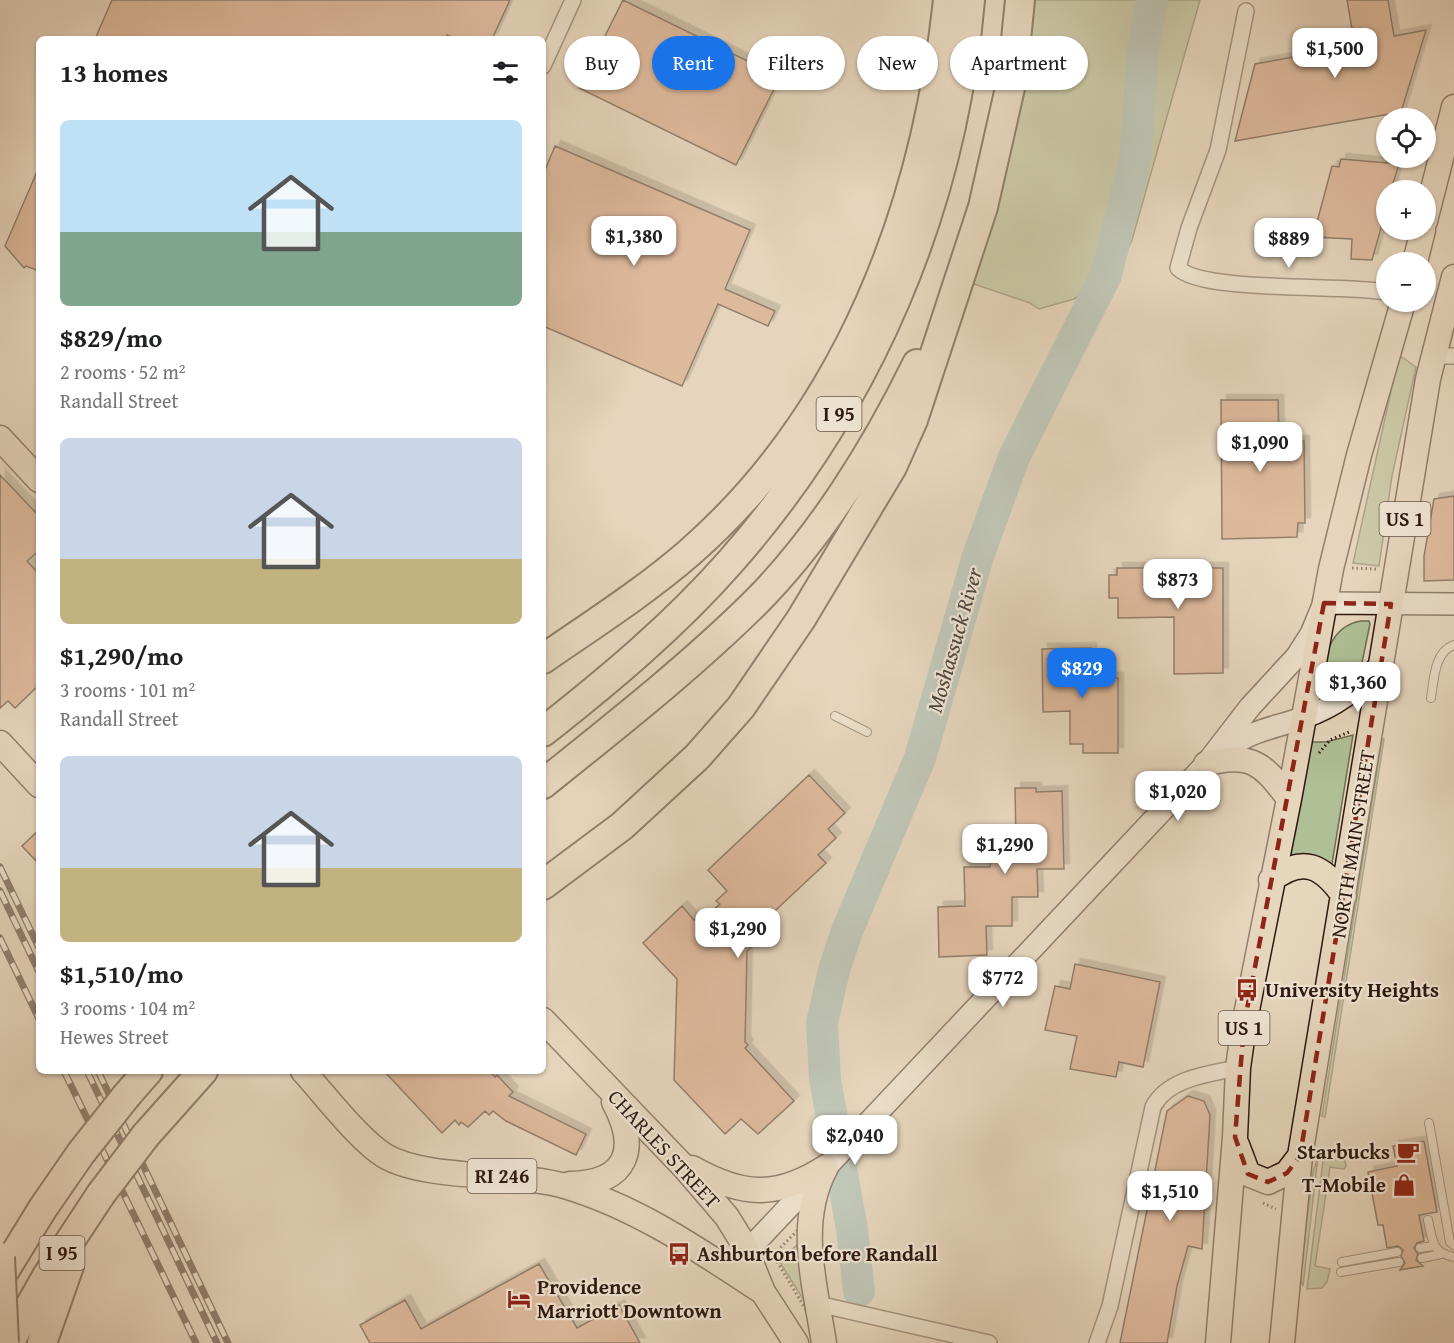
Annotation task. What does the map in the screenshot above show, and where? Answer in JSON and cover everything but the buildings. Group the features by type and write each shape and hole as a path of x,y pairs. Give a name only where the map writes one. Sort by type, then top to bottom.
{"highway":[{"path":"546,657 646,587 690,552 769,470 813,411 862,321 902,221 928,125 948,0"},
{"name":"I 95","path":"546,729 662,631 730,563 790,487 844,407 901,291 933,201 955,107 970,0"},
{"name":"I 95","path":"546,782 710,645 755,602 797,553 837,500 873,446 904,390 962,271 983,207 1000,142 1012,79 1020,0"},
{"path":"546,883 622,826 697,757 741,706 801,619 892,467 913,420 962,271"},
{"name":"I 95","path":"0,1278 43,1208 81,1153 145,1074"},
{"name":"I 95","path":"9,1343 47,1276 101,1194 146,1135 200,1074"},
{"path":"42,1343 69,1264 101,1194"},
{"path":"0,1257 4,1343"}],"main road":[{"path":"1435,180 1454,107"},
{"name":"NORTH MAIN STREET","path":"1282,1343 1300,1156 1391,604 1443,356 1454,277"},
{"name":"US 1","path":"1218,1343 1235,1137 1238,1068 1271,880 1289,799 1324,603 1359,454 1400,312"},
{"path":"0,438 36,477"},
{"path":"729,1270 1206,764 1250,707 1298,656 1311,634 1324,603 1454,604"},
{"path":"1206,764 1247,734 1304,718 1343,700 1381,664"},
{"path":"0,743 36,782"},
{"path":"1206,764 1234,758 1259,765 1269,772 1289,799"},
{"path":"1271,880 1293,867 1313,867 1334,880 1344,896"},
{"name":"CHARLES STREET","path":"546,1023 674,1157 735,1228 763,1292 796,1343"},
{"name":"RI 246","path":"306,1074 373,1147 399,1162 427,1168 550,1183 630,1210 729,1270"},
{"path":"550,1183 598,1181 616,1171 624,1161 628,1135 606,1086"},
{"path":"1235,1137 1248,1174 1257,1180 1268,1182 1279,1179 1300,1156"},
{"path":"674,1157 720,1182 750,1191 790,1186 826,1167"},
{"path":"824,1343 809,1215 814,1192 826,1167"},
{"name":"CHARLES STREET","path":"729,1270 763,1292"}],"street":[{"path":"546,59 573,0"},
{"path":"1246,11 1218,150 1189,228 1178,268 1184,274 1215,282 1376,291"},
{"path":"1096,1343 1110,1306 1153,1107 1162,1094 1188,1079 1238,1068"},
{"path":"818,1304 989,1343"}],"lane":[{"path":"1431,698 1440,657 1446,648 1454,645"},
{"path":"835,716 867,732"},
{"path":"1429,1123 1450,1242 1454,1245"},
{"path":"1428,1220 1434,1246 1441,1254"},
{"path":"1420,1248 1434,1246"},
{"path":"1342,1262 1397,1252"},
{"path":"1422,1258 1441,1254 1454,1257"},
{"path":"1341,1272 1399,1262"}],"path":[{"path":"1352,568 1379,569"},
{"path":"1313,754 1319,753 1330,740 1346,732 1354,731"}],"highlighted area":[{"path":"1324,603 1391,604 1300,1156 1287,1173 1268,1182 1248,1174 1235,1137 1244,1025"}],"green space":[{"path":"1023,0 1200,0 1132,240 1117,271 1074,299 1039,309 1030,303 965,281 1004,90 1088,90 1088,36 1016,36"},
{"path":"1399,355 1416,367 1392,476 1379,566 1353,563"},
{"path":"1369,621 1370,624 1360,672 1324,702 1318,699 1324,663 1333,640 1349,625"},
{"path":"1353,735 1332,864 1289,859 1311,742 1326,742"},
{"path":"1382,739 1384,739 1325,1117 1322,1116"},
{"path":"1324,1153 1336,1153 1345,1161 1346,1166 1344,1169 1330,1167 1315,1266 1330,1269 1327,1282 1322,1288 1307,1289"},
{"path":"1318,1157 1303,1286 1300,1277 1313,1172"},
{"path":"797,1245 805,1302 779,1261"}],"waterway":[{"name":"Moshassuck River","path":"859,1291 852,1229 825,1079 822,1023 834,970 847,931 920,758 978,556 1014,457 1106,275 1135,160 1143,50 1152,0"}],"railway":[{"path":"0,867 36,942"},
{"path":"0,891 36,966"},
{"path":"0,938 36,1013"},
{"path":"65,1074 196,1343"},
{"path":"88,1074 217,1343"},
{"path":"99,1074 228,1343"}],"place":[{"name":"University Heights","path":"1247,990"},
{"name":"Starbucks","path":"1408,1152"},
{"name":"T-Mobile","path":"1404,1185"},
{"name":"Ashburton before Randall","path":"679,1254"},
{"name":"Providence Marriott Downtown","path":"519,1299"}]}
